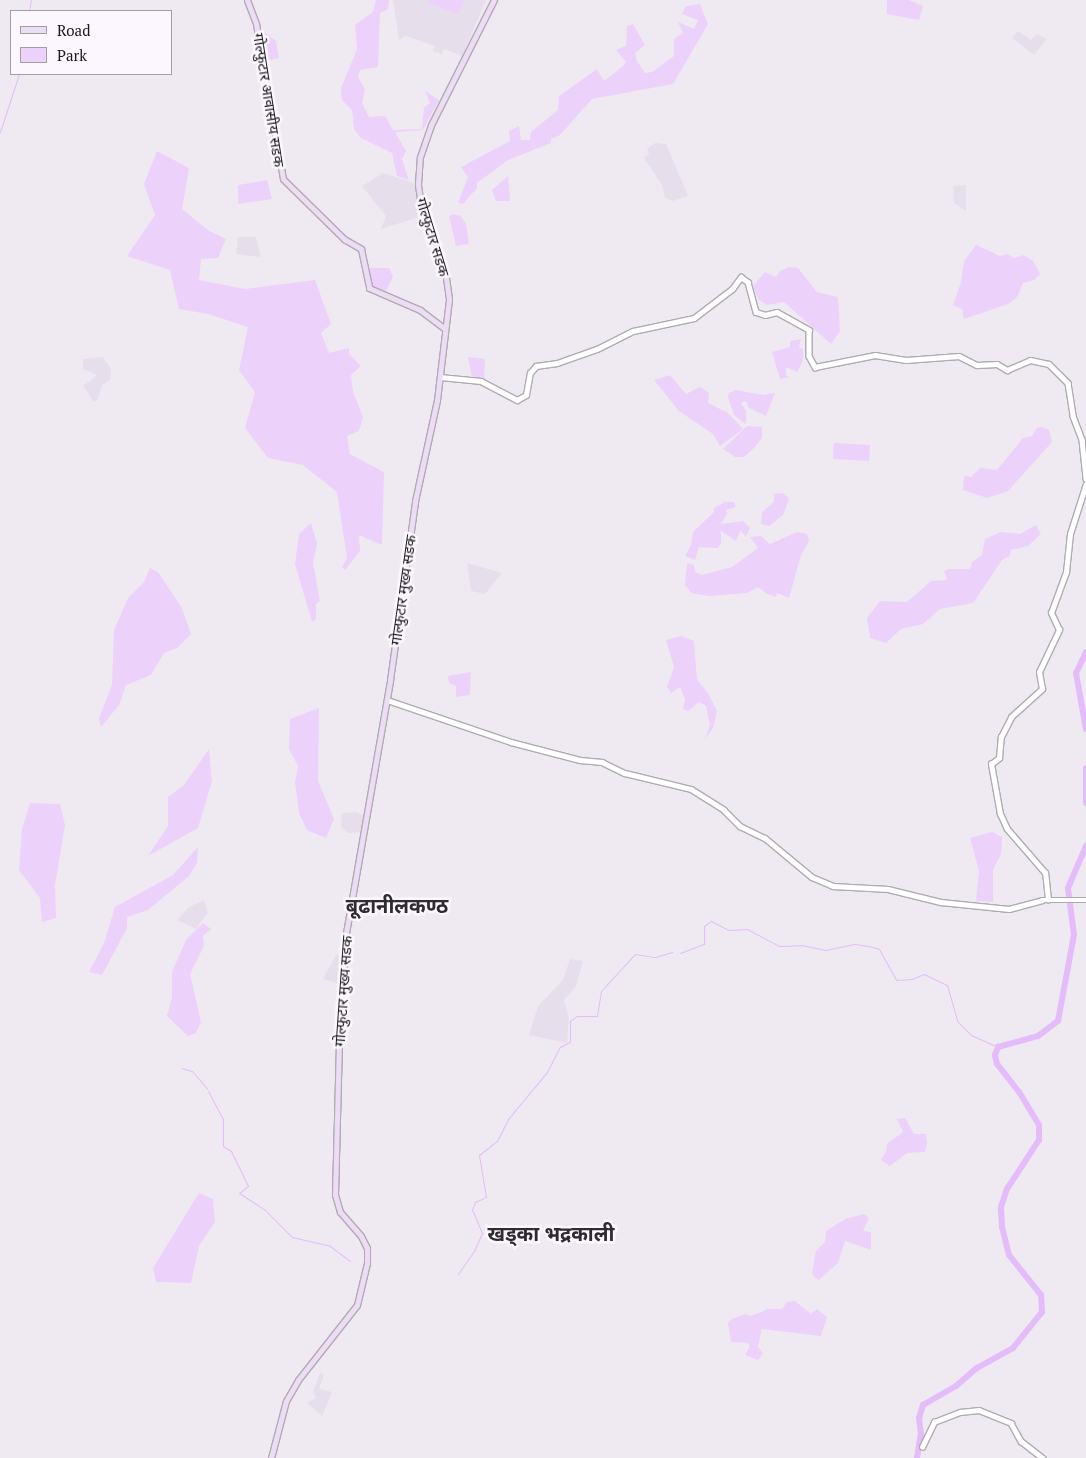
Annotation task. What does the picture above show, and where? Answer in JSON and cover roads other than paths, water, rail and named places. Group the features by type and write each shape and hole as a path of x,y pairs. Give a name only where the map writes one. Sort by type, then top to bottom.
{"main road":[{"name":"गोल्फुटार आवासीय सडक","path":"246,0 256,24 282,179 344,239 361,249 369,288 420,310 445,328"},
{"name":"गोल्फुटार सडक","path":"443,344 448,286 420,199 418,184 420,157 431,125 494,0"},
{"name":"गोल्फुटार मुख्य सडक","path":"271,1458 286,1401 298,1380 357,1304 367,1263 367,1248 361,1236 340,1212 335,1195 339,1038 346,933 387,700 415,501 440,377 443,344"}],"street":[{"path":"440,377 481,381 517,400 526,395 530,373 536,366 557,363 597,349 632,331 694,318 732,289 741,277 748,282 756,312 765,315 777,312 809,330 810,356 815,366 876,355 906,360 959,356 977,365 997,364 1007,370 1030,360 1048,364 1068,383 1073,416 1082,440 1086,479"},
{"path":"1048,900 1045,873 1007,829 1000,814 991,764 999,758 1001,737 1011,716 1042,689 1039,672 1059,630 1051,613 1066,572 1070,534 1086,484"},
{"path":"387,700 485,733 580,760 602,762 625,773 691,789 724,810 740,826 765,838 812,877 833,886 888,889 941,902 1009,909 1048,900 1086,900"},
{"path":"922,1447 934,1422 960,1412 979,1410 1011,1423 1021,1441 1043,1458"}],"waterway":[{"path":"29,10 31,0"},
{"path":"0,132 19,75"},
{"path":"1086,652 1076,673 1086,729"},
{"path":"1086,768 1086,803"},
{"path":"917,1458 921,1434 919,1418 923,1405 956,1386 977,1368 1013,1348 1042,1312 1041,1295 1009,1255 1002,1227 1001,1207 1007,1189 1039,1140 1039,1125 1019,1092 997,1064 995,1055 998,1047 1038,1036 1058,1021 1074,935 1068,888 1086,846"},
{"path":"680,953 704,944 704,926 711,921 729,930 747,929 779,946 802,945 826,950 855,944 879,949 896,980 912,979 924,974 947,985 957,1021 971,1035 998,1047"},
{"path":"458,1274 474,1251 482,1233 472,1210 475,1202 486,1197 479,1155 497,1141 508,1119 547,1072 560,1047 570,1042 570,1021 577,1016 597,1016 601,991 635,954 655,957 672,952"},
{"path":"182,1068 192,1071 207,1088"},
{"path":"208,1091 223,1119 223,1146 231,1151 248,1186 239,1193 264,1209 292,1237 330,1246 350,1261"}],"district":[{"name":"बूढानीलकण्ठ","path":"397,905"},
{"name":"खड्का भद्रकाली","path":"551,1233"}]}
